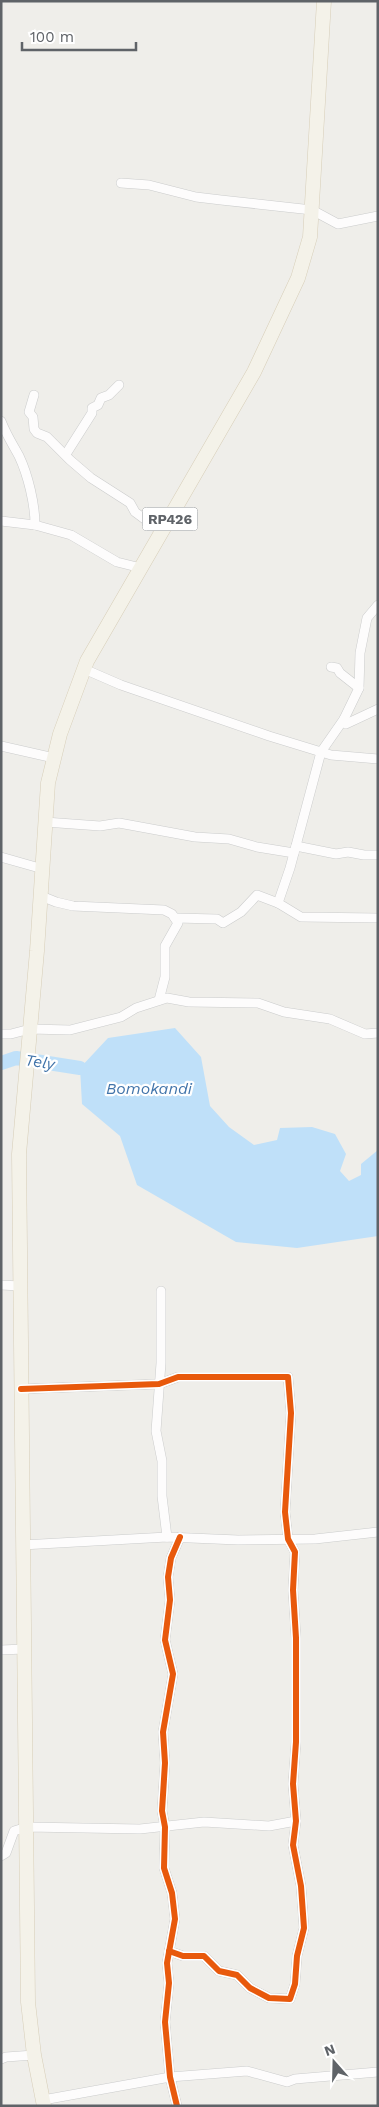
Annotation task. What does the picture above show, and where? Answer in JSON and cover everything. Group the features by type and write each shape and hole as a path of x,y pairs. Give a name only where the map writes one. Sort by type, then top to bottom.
{"main road":[{"name":"RP426","path":"44,2103 34,2055 28,2002 19,1154 41,896 48,783 60,734 84,669 254,372 298,278 310,237 324,1"}],"street":[{"path":"121,183 149,184 196,197 312,210 338,224 378,216"},
{"path":"66,454 92,413 92,408 98,405 101,398 109,395 119,385"},
{"path":"34,395 29,412 35,421 34,429 37,433 47,437 91,478 130,503 135,512 162,532"},
{"path":"1,421 19,457 35,507 35,525"},
{"path":"1,521 35,525 71,534 117,562 141,568"},
{"path":"278,902 295,850 321,752 344,719 359,688 360,653 367,618 378,605"},
{"path":"331,667 337,668 340,673 359,688"},
{"path":"84,669 159,699 321,752 331,755 378,759"},
{"path":"344,719 346,724 378,709"},
{"path":"1,746 54,758"},
{"path":"46,822 100,826 120,823 195,837 229,839 257,847 336,854 348,852 378,855"},
{"path":"1,857 42,869"},
{"path":"175,918 216,919 222,923 241,912 257,895 278,902 301,917 378,918"},
{"path":"41,896 73,906 164,910 175,918 178,923 165,946 165,977 159,1000"},
{"path":"1,1034 29,1035 70,1030 122,1017 136,1008 167,998 189,1002 258,1003 284,1012 330,1019 365,1034 378,1033"},
{"path":"1,1285 20,1286"},
{"path":"161,1291 156,1431 162,1461 162,1496 167,1537"},
{"path":"21,1389 159,1384 178,1378 288,1377 291,1389 291,1413 285,1512 288,1540 295,1552 293,1590 296,1638 296,1742 293,1784 296,1820 292,1845 301,1886 304,1928 297,1956 295,1984 290,1999 269,1998 250,1988 237,1975 219,1971 204,1956 183,1956 169,1951"},
{"path":"22,1545 167,1537 288,1540 378,1532"},
{"path":"177,2106 170,2077 165,2022 169,1983 167,1963 174,1919 172,1893 164,1868 165,1827 162,1811 165,1763 163,1732 173,1674 165,1640 170,1600 168,1577 172,1558 180,1537"},
{"path":"1,1650 24,1649"},
{"path":"1,1856 6,1853 14,1831 27,1827 140,1829 204,1822 270,1826 296,1820"},
{"path":"1,2059 34,2055"},
{"path":"44,2103 170,2077 247,2071 287,2082 295,2079 378,2072"}],"water":[{"name":"Bomokandi","path":"175,1028 201,1057 210,1106 229,1127 254,1145 277,1140 280,1128 312,1127 335,1134 346,1154 340,1171 349,1181 361,1175 361,1164 378,1150 378,1236 297,1248 236,1242 137,1185 120,1136 82,1104 80,1068 108,1038"}],"waterway":[{"name":"Tely","path":"1,1063 16,1058 80,1068"}],"cycle path":[{"path":"21,1389 159,1384 178,1377 288,1377 291,1413 285,1512 288,1539 295,1552 293,1590 296,1638 296,1742 293,1784 296,1821 293,1845 301,1886 304,1928 297,1956 295,1984 290,1999 269,1998 250,1988 237,1975 219,1971 204,1956 183,1956 169,1951"},
{"path":"177,2106 170,2077 165,2022 169,1983 167,1963 175,1919 172,1893 164,1868 165,1827 162,1811 165,1763 163,1732 173,1674 165,1640 170,1600 168,1577 171,1558 180,1537"}]}
